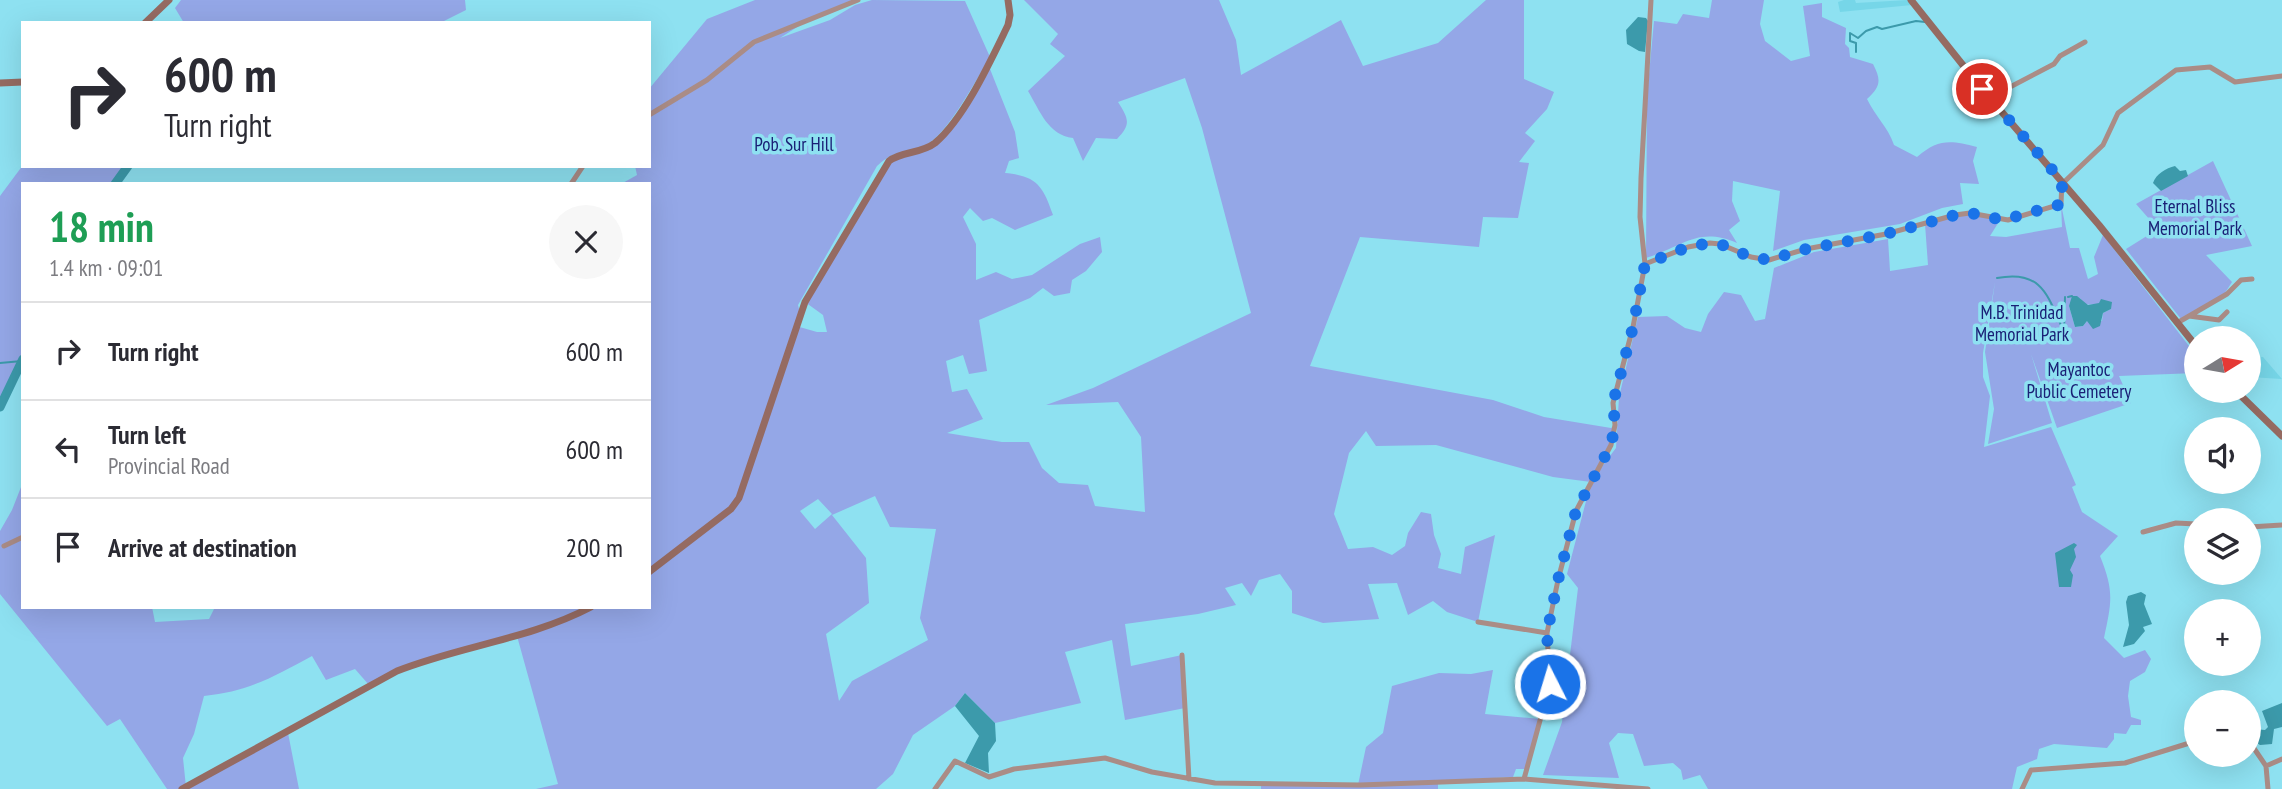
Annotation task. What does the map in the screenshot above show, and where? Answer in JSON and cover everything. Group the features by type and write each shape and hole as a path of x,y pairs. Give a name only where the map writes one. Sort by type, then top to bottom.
{"main road":[{"path":"147,21 169,0"},
{"path":"651,570 732,509 739,498 805,302 889,161 934,144 959,113 1007,25 1010,15 1008,0"},
{"path":"1911,0 2184,331"},
{"path":"0,83 21,82"},
{"path":"2248,403 2282,436"},
{"path":"182,789 397,671 433,658 550,627 587,609"}],"street":[{"path":"651,114 707,80 754,42 858,0"},
{"path":"1524,779 1550,684 1547,633 1558,580 1576,511 1611,445 1615,425 1613,403 1633,327 1645,264 1640,217 1651,0"},
{"path":"1989,97 2054,64 2060,56 2085,42"},
{"path":"1645,264 1700,244 1720,244 1751,257 1769,260 1806,249 1886,234 1955,215 1970,213 2008,220 2062,204 2062,182 2103,145 2118,113 2176,70 2210,66 2235,82 2282,76"},
{"path":"2178,323 2227,294 2242,279 2252,279"},
{"path":"2189,316 2219,320 2227,312"},
{"path":"2143,533 2176,523 2184,523"},
{"path":"2261,526 2282,525"},
{"path":"4,546 21,538"},
{"path":"1478,622 1547,633"},
{"path":"1182,655 1189,779"},
{"path":"2022,789 2023,780 2031,770 2126,763 2184,745"},
{"path":"935,789 955,761 989,778 1014,769 1105,758 1152,772 1215,783 1276,785 1524,779 1648,789"},
{"path":"2266,766 2282,758"},
{"path":"2261,759 2266,766 2268,789"}],"shaded area":[{"path":"1855,0 1856,3 1908,0 1912,5 1840,12 1838,2"},
{"path":"1638,17 1648,21 1645,52 1627,44 1626,30"},
{"path":"2175,166 2180,171 2186,170 2188,176 2161,191 2153,183 2154,180 2168,168"},
{"path":"2072,296 2077,296 2088,305 2099,303 2101,299 2112,302 2111,309 2103,313 2100,326 2093,329 2087,321 2083,326 2075,327 2069,306"},
{"path":"2261,357 2263,357 2282,379 2261,378"},
{"path":"2074,543 2077,545 2074,549 2076,557 2070,570 2073,575 2071,587 2059,587 2055,553"},
{"path":"2141,592 2146,595 2144,604 2152,624 2143,627 2145,631 2134,644 2123,647 2129,625 2126,602 2128,596"},
{"path":"965,693 995,723 996,741 988,753 989,773 965,763 979,736 955,706"},
{"path":"2282,703 2282,727 2274,729 2272,744 2261,745 2261,730 2268,727 2262,711"}],"green space":[{"path":"181,0 465,0 466,10 444,21 183,21 175,8"},
{"path":"755,0 859,0 805,22 780,38 830,20 855,5 872,0 965,1 990,57 961,105 934,139 919,148 897,153 877,166 798,305 800,313 796,326 827,332 823,315 805,302 890,160 919,151 946,131 988,64 1015,132 1019,158 1009,161 1005,173 1025,177 1037,184 1053,215 1015,230 992,218 983,221 970,208 963,217 976,244 976,280 996,272 1012,279 1032,275 1080,244 1100,237 1102,252 1086,271 1072,280 1070,293 1054,296 1043,288 1030,298 979,320 987,371 969,374 963,355 946,361 952,392 967,389 983,419 947,433 1002,442 1029,442 1042,468 1059,483 1088,485 1095,506 1145,512 1141,437 1118,402 1046,405 1093,388 1251,313 1202,128 1185,78 1118,102 1126,117 1125,129 1117,139 1096,138 1083,161 1073,138 1064,136 1051,127 1028,91 1065,56 1050,44 1058,34 1024,0 1219,0 1236,40 1241,75 1341,20 1363,66 1438,43 1486,0 1524,0 1524,79 1554,92 1547,109 1525,133 1535,141 1519,162 1529,163 1518,218 1483,217 1479,247 1360,237 1310,366 1493,400 1544,417 1611,428 1615,425 1611,445 1594,477 1616,448 1619,397 1638,317 1667,316 1685,328 1701,332 1708,314 1724,292 1741,295 1755,321 1765,319 1774,268 1814,252 1888,239 1890,271 1928,265 1925,224 1967,213 2000,220 1990,236 2006,237 2062,227 2061,204 2070,248 2079,248 2088,279 2098,274 2094,257 2103,235 2184,340 2184,373 2119,376 2131,403 2057,428 2031,354 2052,423 1988,444 1994,409 1985,352 1995,282 1983,353 1983,377 1990,396 1984,447 2051,427 2076,485 2072,487 2082,512 2118,536 2100,556 2110,588 2109,614 2104,638 2124,658 2145,650 2151,659 2145,672 2130,681 2128,696 2131,717 2141,720 2141,725 2131,725 2126,734 2114,733 2114,739 2107,748 2054,744 2039,749 2037,759 2017,767 2012,789 1708,789 1700,775 1683,780 1681,770 1673,763 1644,766 1633,734 1618,733 1609,743 1619,778 1543,775 1562,722 1578,588 1567,574 1591,482 1553,477 1436,445 1376,446 1366,431 1349,453 1334,514 1348,549 1373,547 1392,555 1405,546 1408,533 1421,512 1431,514 1434,535 1441,554 1438,568 1461,574 1465,547 1495,535 1478,622 1447,612 1433,601 1408,615 1397,583 1368,584 1379,619 1323,623 1292,613 1292,591 1280,574 1259,580 1251,596 1242,583 1225,588 1236,605 1198,614 1125,624 1131,666 1182,655 1185,708 1125,720 1112,640 1065,652 1081,703 995,723 965,693 955,706 913,735 893,774 876,789 536,789 558,784 517,636 438,657 369,685 355,669 326,680 312,656 248,687 204,696 194,734 183,758 186,787 288,733 299,789 167,789 120,719 107,726 0,594 0,531 21,487 21,609 152,609 155,622 209,619 214,609 651,609 651,182 625,182 637,175 635,168 651,168 651,87 707,19","holes":["2080,298 2082,303 2111,309 2103,313 2102,321 2087,321 2083,326 2075,327 2069,306","875,496 890,527 936,529 920,618 928,640 852,681 839,701 826,634 869,603 866,558 832,515","818,499 832,514 815,529 800,511"]},
{"path":"1712,0 1764,0 1760,24 1765,41 1791,61 1810,56 1803,6 1822,3 1822,17 1846,28 1845,44 1849,48 1850,57 1873,64 1878,83 1867,99 1894,145 1917,157 1938,144 1959,143 1977,147 1973,161 1979,184 1960,183 1963,204 1942,208 1900,224 1804,240 1773,251 1780,191 1733,181 1732,201 1740,221 1729,230 1737,243 1723,238 1700,237 1646,258 1647,96 1654,21 1677,24 1683,14 1709,18"},
{"name":"Eternal Bliss Memorial Park","path":"2213,161 2252,246 2206,255 2232,282 2223,296 2181,319 2126,249 2158,229 2136,204"},
{"path":"21,168 127,168 116,182 21,182 21,363 0,403 0,196"},
{"path":"1493,670 1485,714 1541,719 1527,769 1516,769 1513,777 1438,781 1438,789 1261,789 1261,785 1358,785 1366,747 1383,733 1392,686 1439,673 1471,674"}],"waterway":[{"path":"1856,52 1856,43 1850,41 1850,33 1858,38 1877,27 1882,29 1916,21 1925,22"},
{"path":"116,182 127,168"},
{"path":"1997,278 2025,278 2042,288 2064,332"},
{"path":"2068,297 2072,296"},
{"path":"2064,331 2065,297"},
{"path":"0,363 21,361"},
{"path":"0,407 21,363"}],"route":[{"path":"1550,684 1547,633 1558,580 1576,511 1611,445 1615,425 1613,403 1633,327 1645,264 1688,247 1710,243 1720,244 1760,260 1777,259 1806,249 1860,240 1964,213 2008,220 2062,204 2062,181 1982,89"}],"park label":[{"name":"Pob. Sur Hill","path":"794,144"},
{"name":"M.B. Trinidad Memorial Park","path":"2022,323"},
{"name":"Mayantoc Public Cemetery","path":"2079,380"}]}
